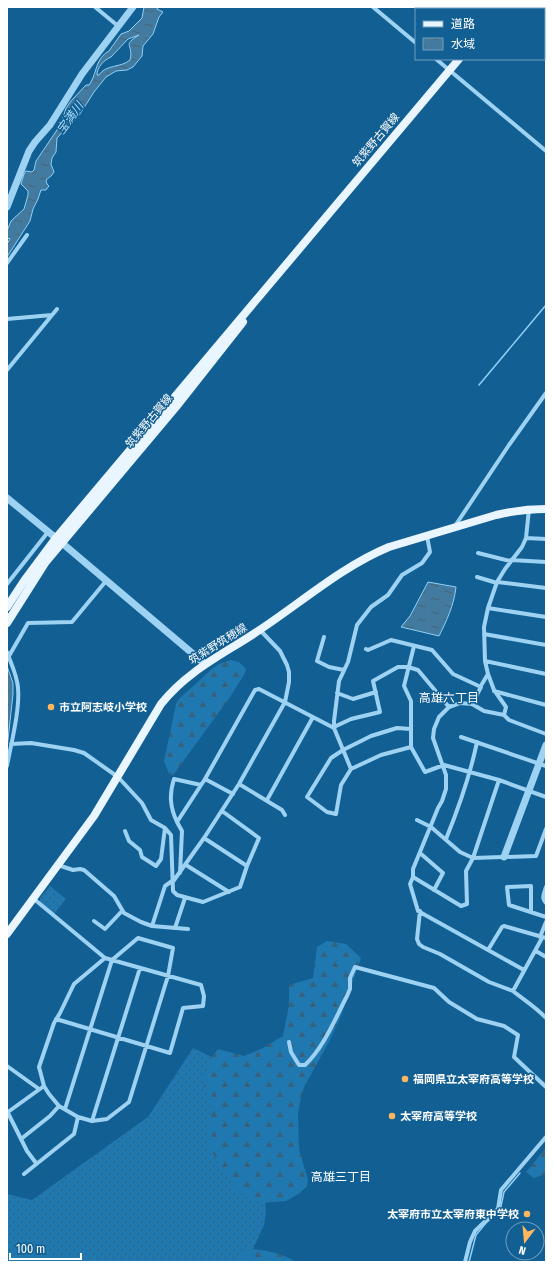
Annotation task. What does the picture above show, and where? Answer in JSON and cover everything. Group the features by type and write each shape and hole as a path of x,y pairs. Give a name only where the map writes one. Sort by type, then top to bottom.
{"main road":[{"name":"筑紫野古賀線","path":"7,607 24,581 213,360 309,236 458,60"},
{"name":"筑紫野筑穂線","path":"7,934 94,816 161,704 188,676 260,630 360,560 389,547 455,527 512,512 529,509 546,509"},
{"name":"筑紫野古賀線","path":"7,623 59,540"}],"street":[{"path":"95,7 118,26"},
{"path":"7,207 29,151 50,125 82,74 133,7"},
{"path":"373,7 415,42"},
{"path":"437,60 546,151"},
{"path":"7,263 27,235"},
{"path":"7,370 57,309"},
{"path":"7,319 52,315"},
{"path":"455,527 509,445 546,393"},
{"path":"7,498 59,540 205,664"},
{"path":"504,715 506,707 494,690 485,661 485,621 497,583 511,561 521,550 526,538 529,509"},
{"path":"7,584 48,532"},
{"path":"352,769 334,728 335,706 339,681 348,662 357,625 371,607 388,595 402,575 422,564 430,552 427,536"},
{"path":"526,538 546,539"},
{"path":"478,553 511,561 546,562"},
{"path":"477,577 497,583 546,588"},
{"path":"7,766 17,710 18,688 15,673 8,654 28,623 72,622 106,581"},
{"path":"488,608 546,617"},
{"path":"152,926 165,886 172,882 186,865 222,811 239,784 285,702 289,682 286,665 280,651 260,630"},
{"path":"484,634 546,645"},
{"path":"324,637 317,661 329,667 344,670"},
{"path":"366,649 368,650 391,640 432,650 453,674 481,687 472,704"},
{"path":"414,646 404,686 411,701 411,747 425,772 444,765 499,780 546,797"},
{"path":"485,661 546,674"},
{"path":"334,728 350,719 380,712 373,681 398,667 418,670 449,707"},
{"path":"482,684 488,674"},
{"path":"177,822 205,779 255,690 259,689 334,728"},
{"path":"494,690 546,705"},
{"path":"338,693 353,699 376,692"},
{"path":"524,970 420,912 410,885 413,878 413,869 446,789 444,765 433,738 434,729 439,717 449,707 460,703 472,704 484,711 504,715 509,720 546,734"},
{"path":"267,800 313,718"},
{"path":"411,729 397,728 371,736 343,750 331,758 307,797 327,812 336,814 341,784 352,769 382,755 411,747"},
{"path":"461,737 546,766"},
{"path":"446,839 471,772 478,742"},
{"path":"11,744 31,743 74,750 84,754 118,777 142,803 151,820 164,828 171,835 173,892 185,898 203,902 240,887 246,866 259,838 222,811"},
{"path":"504,857 546,745"},
{"path":"180,872 182,831 172,812 171,790 174,779 201,785"},
{"path":"205,779 233,794"},
{"path":"413,878 461,906 467,904 466,871 473,858 499,780"},
{"path":"239,784 282,810 285,815"},
{"path":"417,820 431,827 460,852 473,858 536,856 546,829"},
{"path":"125,831 129,841 140,850 142,857 156,866 161,859 164,828"},
{"path":"204,838 246,866"},
{"path":"420,853 443,873 434,890"},
{"path":"58,865 73,870 84,870 114,896 122,911 141,922 152,926 188,929"},
{"path":"186,865 229,892"},
{"path":"531,912 531,886 507,887 508,905 546,917"},
{"path":"546,888 543,897 546,903"},
{"path":"175,928 185,898"},
{"path":"34,899 105,958 201,985 204,996 202,1006 183,1008 170,1053 56,1019"},
{"path":"94,921 105,930 122,911"},
{"path":"420,912 417,939 419,944 440,954 489,982 513,991 538,1009 546,1018"},
{"path":"513,991 543,938 546,922"},
{"path":"488,950 504,926 543,938"},
{"path":"65,1109 112,960 138,938 173,948 168,976 130,1102 107,1119 92,1121 78,1117 59,1106 44,1086 39,1067 54,1023 74,984 105,958"},
{"path":"536,951 546,957"},
{"path":"289,1042 291,1052 299,1065 305,1065 312,1059 322,1044 347,996 350,989 350,978 355,967 434,988 449,1002 477,1019 504,1026 518,1035 514,1057 546,1087"},
{"path":"92,1121 140,968"},
{"path":"7,1066 39,1089"},
{"path":"36,1163 27,1151 7,1112 44,1086"},
{"path":"21,1140 50,1116 59,1106"},
{"path":"24,1174 74,1134 78,1117"},
{"path":"465,1262 470,1242 475,1231 498,1209 501,1190 546,1137"}],"green space":[{"path":"231,660 239,662 246,669 245,673 230,697 174,774 169,774 164,761 176,704 179,699 212,669 219,664"},
{"path":"50,886 66,899 54,914 40,902 40,898"},
{"path":"327,941 346,944 361,958 341,1016 330,1040 304,1087 301,1097 298,1114 299,1149 308,1180 307,1186 300,1193 286,1201 261,1203 250,1200 239,1192 226,1176 208,1145 211,1107 204,1087 204,1078 212,1057 218,1049 244,1056 261,1049 283,1036 289,1005 289,985 313,978 317,947"},
{"path":"193,1048 256,1078 266,1212 264,1225 247,1262 7,1262 7,1194 32,1200 148,1117"},
{"path":"546,1148 546,1174 534,1178 526,1172"},
{"path":"253,1249 281,1254 296,1262 236,1262 239,1257"}],"water":[{"name":"宝満川","path":"144,7 158,7 157,9 163,12 159,17 153,34 143,46 142,56 133,67 127,70 116,71 106,77 94,92 78,117 57,138 56,152 52,158 51,164 54,172 46,180 49,186 46,190 41,190 30,221 7,257 7,244 10,239 9,238 7,240 7,231 11,221 24,209 28,195 28,191 21,184 24,174 26,171 32,172 34,170 36,161 61,124 66,108 86,85 89,85 102,57 109,51 121,34 129,31 142,18","holes":["139,35 129,44 131,51 130,60 106,69 97,75 98,69 103,62 111,57 128,39"]},
{"path":"428,582 456,587 452,606 439,636 401,627 410,616"},
{"path":"7,666 13,683 13,694 7,749"}],"waterway":[{"path":"479,385 546,305"},
{"path":"469,1262 476,1235 486,1223 500,1211 504,1192 520,1173"}],"place":[{"name":"市立阿志岐小学校","path":"51,707"},
{"name":"福岡県立太宰府高等学校","path":"405,1079"},
{"name":"太宰府高等学校","path":"392,1116"},
{"name":"太宰府市立太宰府東中学校","path":"527,1214"}],"district":[{"name":"高雄六丁目","path":"449,698"},
{"name":"高雄三丁目","path":"341,1177"}]}
